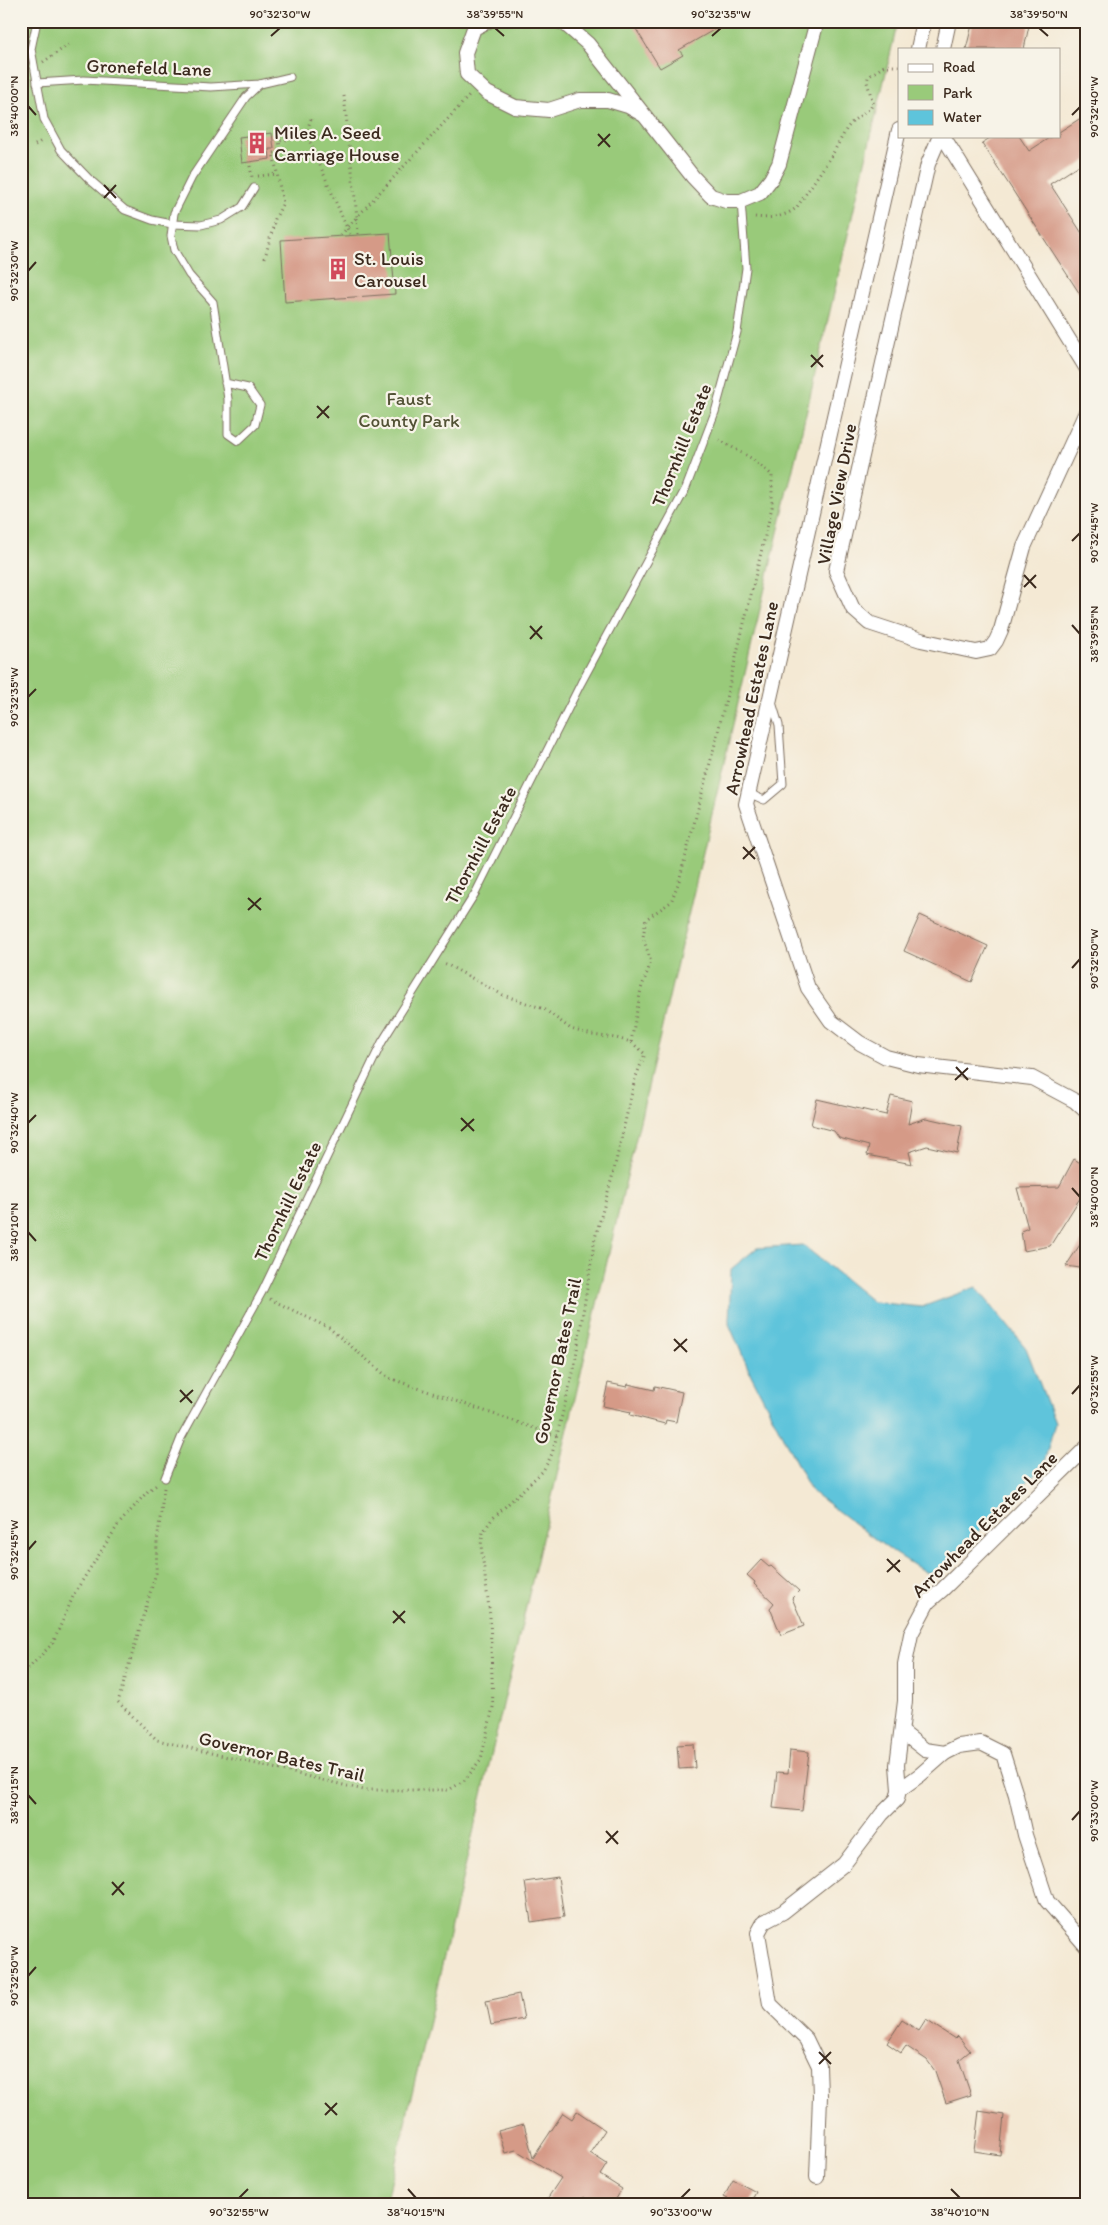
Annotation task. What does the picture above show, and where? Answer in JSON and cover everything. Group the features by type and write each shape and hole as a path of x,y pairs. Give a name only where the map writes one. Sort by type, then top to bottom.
{"street":[{"path":"488,21 474,28 465,53 467,74 478,86 515,107 548,110 580,100 608,100 628,106 647,117"},
{"path":"559,21 564,23 588,44 693,177 711,196 726,201 741,201 760,193 779,164 817,21"},
{"path":"918,48 924,21"},
{"path":"943,48 950,21"},
{"name":"Arrowhead Estates Lane","path":"898,134 746,804 808,988 831,1021 860,1043 886,1057 936,1068 992,1072 1032,1078 1075,1101 1087,1112"},
{"name":"Village View Drive","path":"940,138 928,164 836,571 853,609 869,623 921,640 976,652 990,649 996,642 1001,630 1024,547 1087,410"},
{"name":"Village View Drive","path":"942,138 1087,369"},
{"name":"Arrowhead Estates Lane","path":"899,1790 898,1765 905,1701 905,1664 911,1634 928,1602 1087,1447"},
{"path":"902,1732 925,1750 945,1753"},
{"path":"817,2177 820,2096 819,2066 806,2038 770,2004 758,1934 764,1922 783,1912 844,1864 882,1814 897,1799 899,1790 945,1753 959,1746 981,1743 1003,1754 1016,1795 1025,1835 1047,1901 1087,1947"}],"lane":[{"path":"37,21 31,50 44,120 61,150 89,179 125,210 152,220 172,224 201,225 222,220 242,207 254,188"},
{"name":"Gronefeld Lane","path":"37,83 84,80 211,87 260,84 290,77"},
{"path":"225,382 248,388 260,405 255,425 238,442 228,434 225,382 214,302 189,275 174,250 171,236 172,224 174,213 192,177 246,97 260,84"},
{"name":"Thornhill Estate","path":"165,1478 181,1438 260,1294 382,1042 476,892 581,683 686,488 716,412 737,332 746,268 741,201"},
{"path":"749,790 755,796 764,800 783,784 780,725 770,694"}],"path":[{"path":"34,68 71,43"},
{"path":"755,217 772,218 791,213 797,207 832,155 847,128 854,120 870,109 873,103 868,77 884,66 898,66"},
{"path":"341,235 478,86"},
{"path":"344,96 358,234"},
{"path":"311,119 306,133 307,136 350,234"},
{"path":"265,258 276,215 283,203 273,153 281,152 279,141 307,136"},
{"path":"252,177 277,174"},
{"path":"434,958 503,995 544,1009 571,1029 631,1042 641,989 651,962 642,937 646,919 670,902 679,881 716,740 772,507 772,475 751,458 707,433"},
{"name":"Governor Bates Trail","path":"165,1478 157,1542 156,1573 118,1702 156,1740 364,1790 450,1790 465,1780 482,1760 493,1707 490,1616 481,1545 483,1532 492,1519 543,1471 552,1454 574,1369 595,1238 613,1174 635,1079 645,1054 631,1042"},
{"path":"260,1294 329,1328 389,1378 557,1436"},
{"path":"21,1676 53,1643 75,1592 118,1525 148,1491 165,1478"}],"green space":[{"name":"Faust County Park","path":"21,21 898,21 386,2204 21,2204"}],"water":[{"path":"803,1245 873,1302 922,1307 976,1287 1026,1348 1055,1423 1043,1466 936,1574 925,1572 887,1548 811,1491 751,1375 729,1324 731,1269 757,1248"}],"building":[{"path":"631,21 729,21 679,50 683,55 660,68"},
{"path":"973,21 1030,21 1024,48 966,48"},
{"path":"1087,114 1087,160 1050,184 1087,241 1087,305 982,143 990,138 1020,138 1029,151 1049,138 1060,138 1060,131"},
{"name":"Miles A. Seed Carriage House","path":"272,133 274,149 269,149 270,159 242,163 239,137"},
{"name":"St. Louis Carousel","path":"390,233 395,294 285,302 281,240"},
{"path":"920,915 988,946 972,982 904,951"},
{"path":"891,1096 912,1101 908,1124 926,1118 962,1126 957,1153 927,1146 909,1152 912,1164 867,1155 869,1146 839,1138 834,1131 811,1125 817,1099 886,1115"},
{"path":"1074,1159 1087,1167 1087,1187 1050,1246 1024,1251 1021,1231 1028,1228 1017,1188 1059,1187"},
{"path":"1087,1234 1087,1269 1066,1266"},
{"path":"608,1383 627,1387 628,1384 654,1390 655,1386 682,1392 676,1422 666,1420 665,1424 630,1415 631,1412 603,1406"},
{"path":"761,1560 769,1567 771,1566 799,1591 792,1598 804,1626 781,1635 770,1608 774,1603 747,1575"},
{"path":"693,1744 695,1768 679,1769 677,1745"},
{"path":"790,1750 809,1752 802,1811 773,1808 777,1772 788,1773"},
{"path":"558,1877 564,1917 531,1922 525,1882"},
{"path":"519,1994 524,2019 491,2025 486,2001"},
{"path":"902,2020 919,2031 926,2020 955,2039 958,2036 970,2051 959,2060 971,2095 946,2103 935,2071 927,2060 906,2046 901,2053 887,2043"},
{"path":"577,2111 605,2130 590,2153 607,2164 600,2175 622,2189 613,2204 594,2204 584,2197 580,2204 555,2204 547,2199 561,2178 516,2150 505,2153 498,2131 524,2124 533,2158 563,2113 572,2119"},
{"path":"979,2111 1004,2115 1000,2155 974,2151"},
{"path":"733,2180 756,2192 750,2204 738,2204 724,2197"}],"place":[{"name":"Miles A. Seed Carriage House","path":"257,143"},
{"name":"St. Louis Carousel","path":"338,269"}]}
